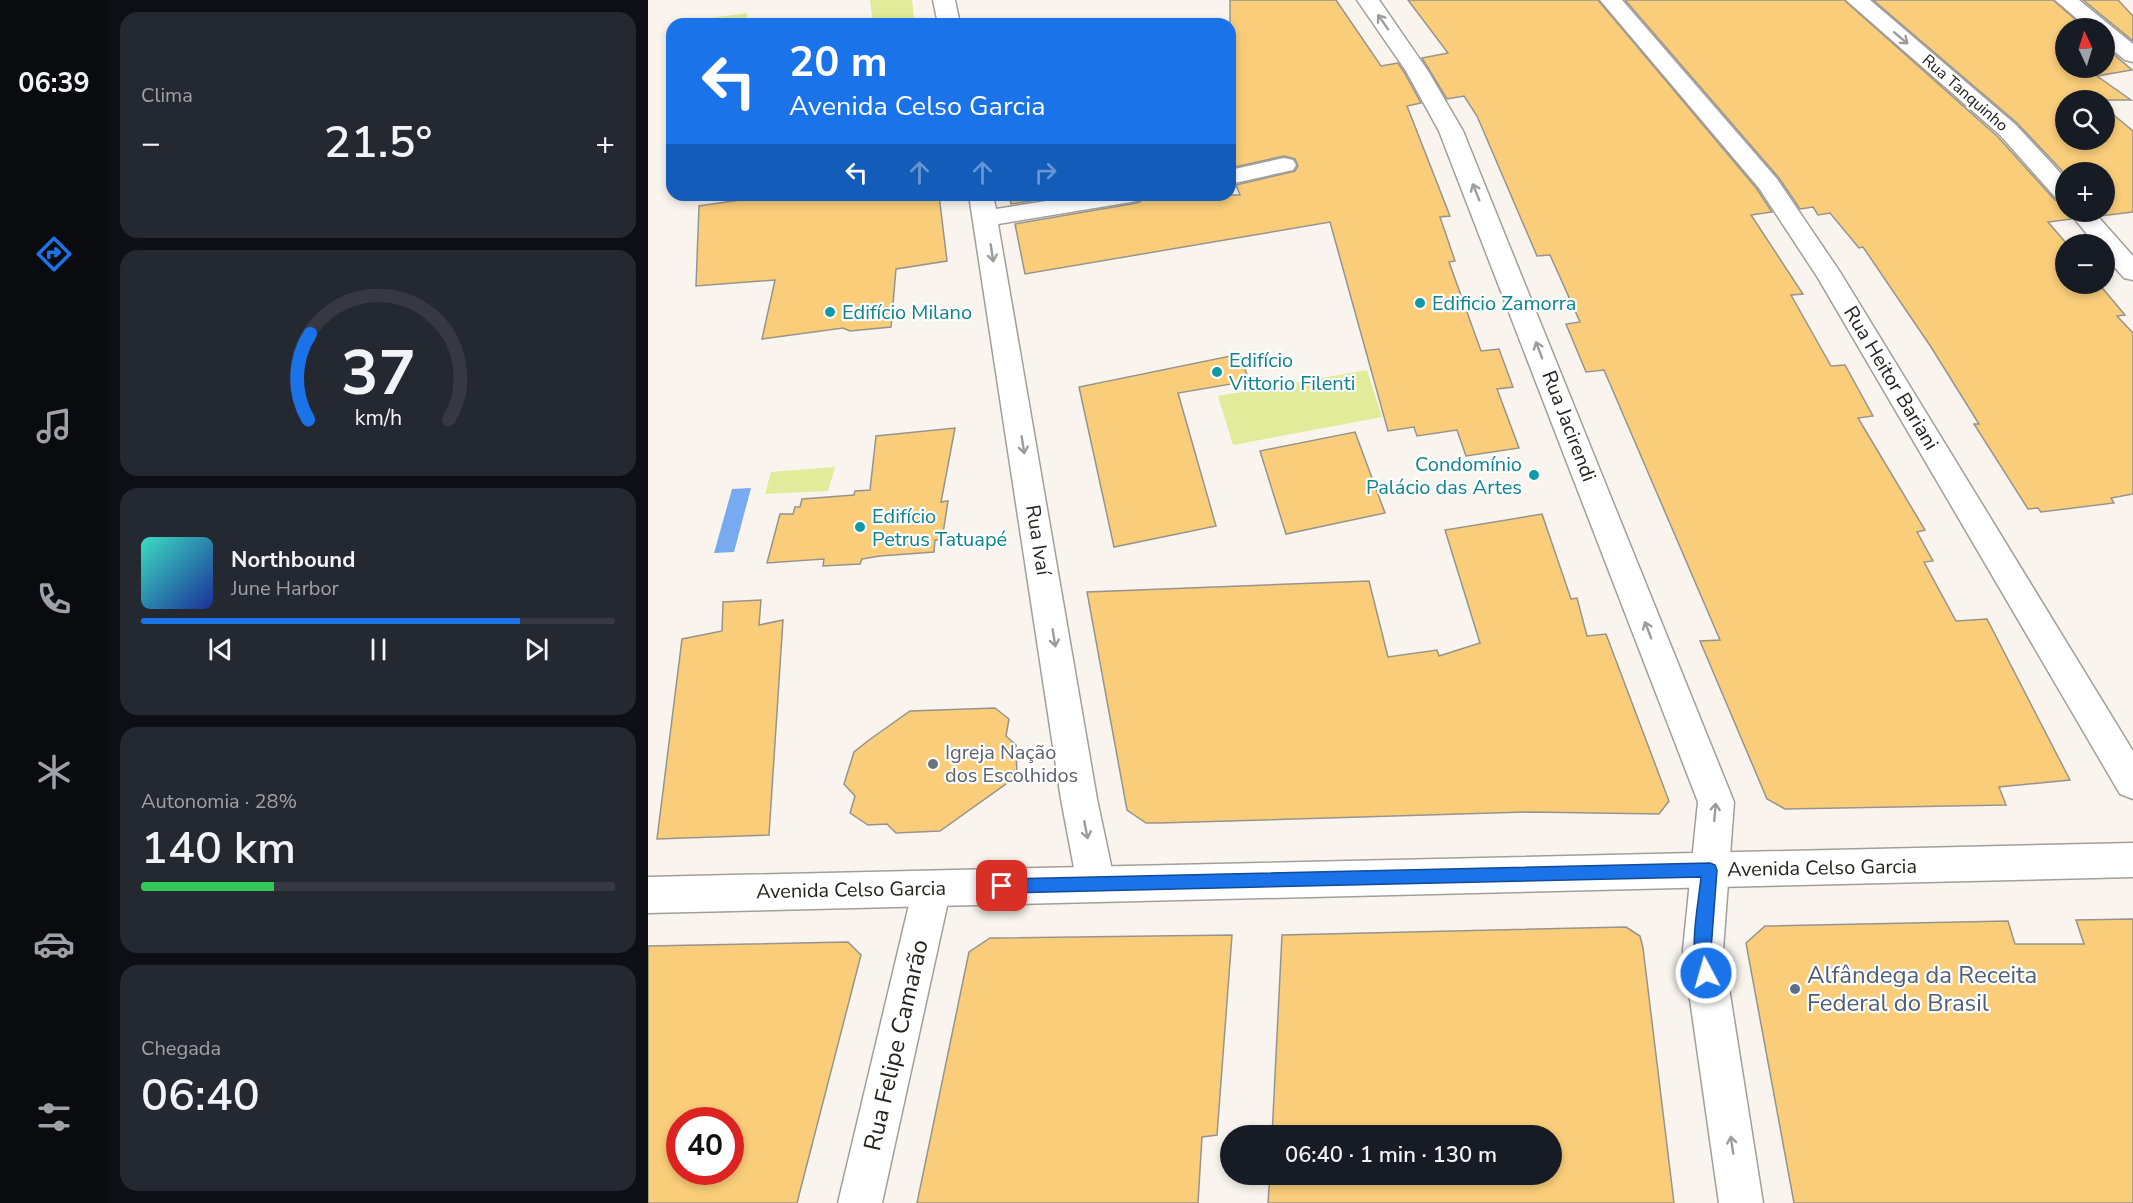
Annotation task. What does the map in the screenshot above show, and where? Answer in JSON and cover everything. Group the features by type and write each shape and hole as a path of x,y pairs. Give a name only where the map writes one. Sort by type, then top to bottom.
{"street":[{"path":"944,0 948,18"},
{"name":"Rua Jacirendi","path":"1368,0 1417,71 1451,131 1503,257 1716,802 1703,950 1741,1203"},
{"name":"Rua Heitor Bariani","path":"1611,0 1768,184 1831,278 2133,783"},
{"name":"Rua Tanquinho","path":"1857,0 2008,130 2055,182"},
{"path":"2066,0 2088,18"},
{"path":"2115,41 2133,55"},
{"path":"1236,176 1284,165"},
{"path":"984,206 1051,201"},
{"name":"Rua Ivaí","path":"984,206 1078,788 1096,884"},
{"path":"2090,222 2133,272"},
{"name":"Avenida Celso Garcia","path":"648,895 2133,860"},
{"name":"Rua Felipe Camarão","path":"860,1203 932,888"}],"green space":[{"path":"870,0 912,0 914,18 872,18"},
{"path":"747,13 747,18 710,18"},
{"path":"1367,370 1382,417 1233,445 1218,396"},
{"path":"835,467 828,491 765,494 771,472"}],"water":[{"path":"751,488 734,552 714,553 732,489"}],"building":[{"path":"1230,0 1336,0 1381,66 1398,63 1421,103 1407,106 1450,216 1440,217 1455,261 1449,262 1481,351 1499,349 1513,387 1497,389 1519,448 1466,456 1457,430 1417,436 1414,427 1388,431 1330,222 1025,274 1015,224 1141,201 1236,201 1236,195 1240,195 1236,185 1295,171 1298,166 1295,159 1284,156 1236,167 1236,18 1230,18"},
{"path":"1408,0 1598,0 1757,189 1772,212 1751,215 1803,294 1791,295 1831,366 1845,365 1873,416 1858,418 1925,530 1917,532 1933,561 1924,562 1956,621 1987,619 2070,780 1999,787 2006,805 1785,809 1767,799 1700,641 1720,640 1604,370 1586,372 1566,324 1580,322 1550,255 1537,256 1477,116 1464,96 1447,99 1422,58 1448,53"},
{"path":"1625,0 1844,0 1998,137 2055,200 2055,221 2048,222 2058,234 2055,234 2055,294 2107,294 2125,315 2117,316 2133,333 2133,494 2111,498 2114,503 2041,512 2038,508 2028,509 1974,424 1979,424 1931,347 1863,247 1859,248 1830,213 1818,215 1813,207 1800,209 1779,178"},
{"path":"1873,0 2053,0 2074,18 2055,18 2055,78 2100,78 2131,100 2115,100 2115,90 2055,90 2055,150 2115,150 2115,116 2133,131 2133,212 2115,214 2115,162 2055,163 2017,123"},
{"path":"2083,0 2118,0 2133,16 2133,41 2115,26 2115,18 2105,18"},
{"path":"2115,55 2132,70 2115,73"},
{"path":"733,201 940,201 947,261 896,269 891,327 850,331 843,328 762,339 775,280 696,286 699,206"},
{"path":"1010,201 1031,201 1011,204"},
{"path":"1240,354 1249,381 1178,393 1216,526 1114,547 1079,387"},
{"name":"Edifício Petrus Tatuapé","path":"955,428 941,502 948,501 942,540 935,540 934,552 880,556 862,559 860,564 823,566 824,559 767,563 780,514 793,514 795,507 800,507 802,499 854,495 855,491 870,490 876,436"},
{"path":"1355,432 1385,513 1286,534 1260,451"},
{"path":"1542,514 1571,599 1577,598 1587,636 1606,634 1669,801 1659,814 1530,812 1146,823 1127,810 1087,592 1369,581 1388,657 1437,650 1439,656 1480,643 1445,530"},
{"path":"761,600 759,625 783,620 769,835 657,839 682,639 722,631 723,602"},
{"name":"Igreja Nação dos Escolhidos","path":"995,708 1009,719 1006,736 1016,745 1017,776 940,831 896,833 887,824 868,825 850,813 855,796 844,784 854,752 869,740 910,711"},
{"path":"2133,919 2133,1203 1794,1203 1746,943 1765,926 2008,921 2015,944 2084,944 2076,920"},
{"path":"1626,927 1640,936 1674,1203 1268,1203 1269,1185 1562,1185 1562,1125 1273,1125 1282,935"},
{"path":"1232,935 1217,1135 1202,1137 1198,1203 917,1203 969,952 990,938"},
{"path":"848,942 861,955 797,1203 648,1203 648,946"}],"place":[{"name":"Edificio Zamorra","path":"1420,303"},
{"name":"Edifício Milano","path":"830,312"},
{"name":"Edifício Vittorio Filenti","path":"1217,372"},
{"name":"Condomínio Palácio das Artes","path":"1534,475"},
{"name":"Edifício Petrus Tatuapé","path":"860,527"},
{"name":"Igreja Nação dos Escolhidos","path":"933,764"},
{"name":"Alfândega da Receita Federal do Brasil","path":"1795,989"}],"route":[{"path":"1002,886 1710,870 1703,950 1706,973"}]}
